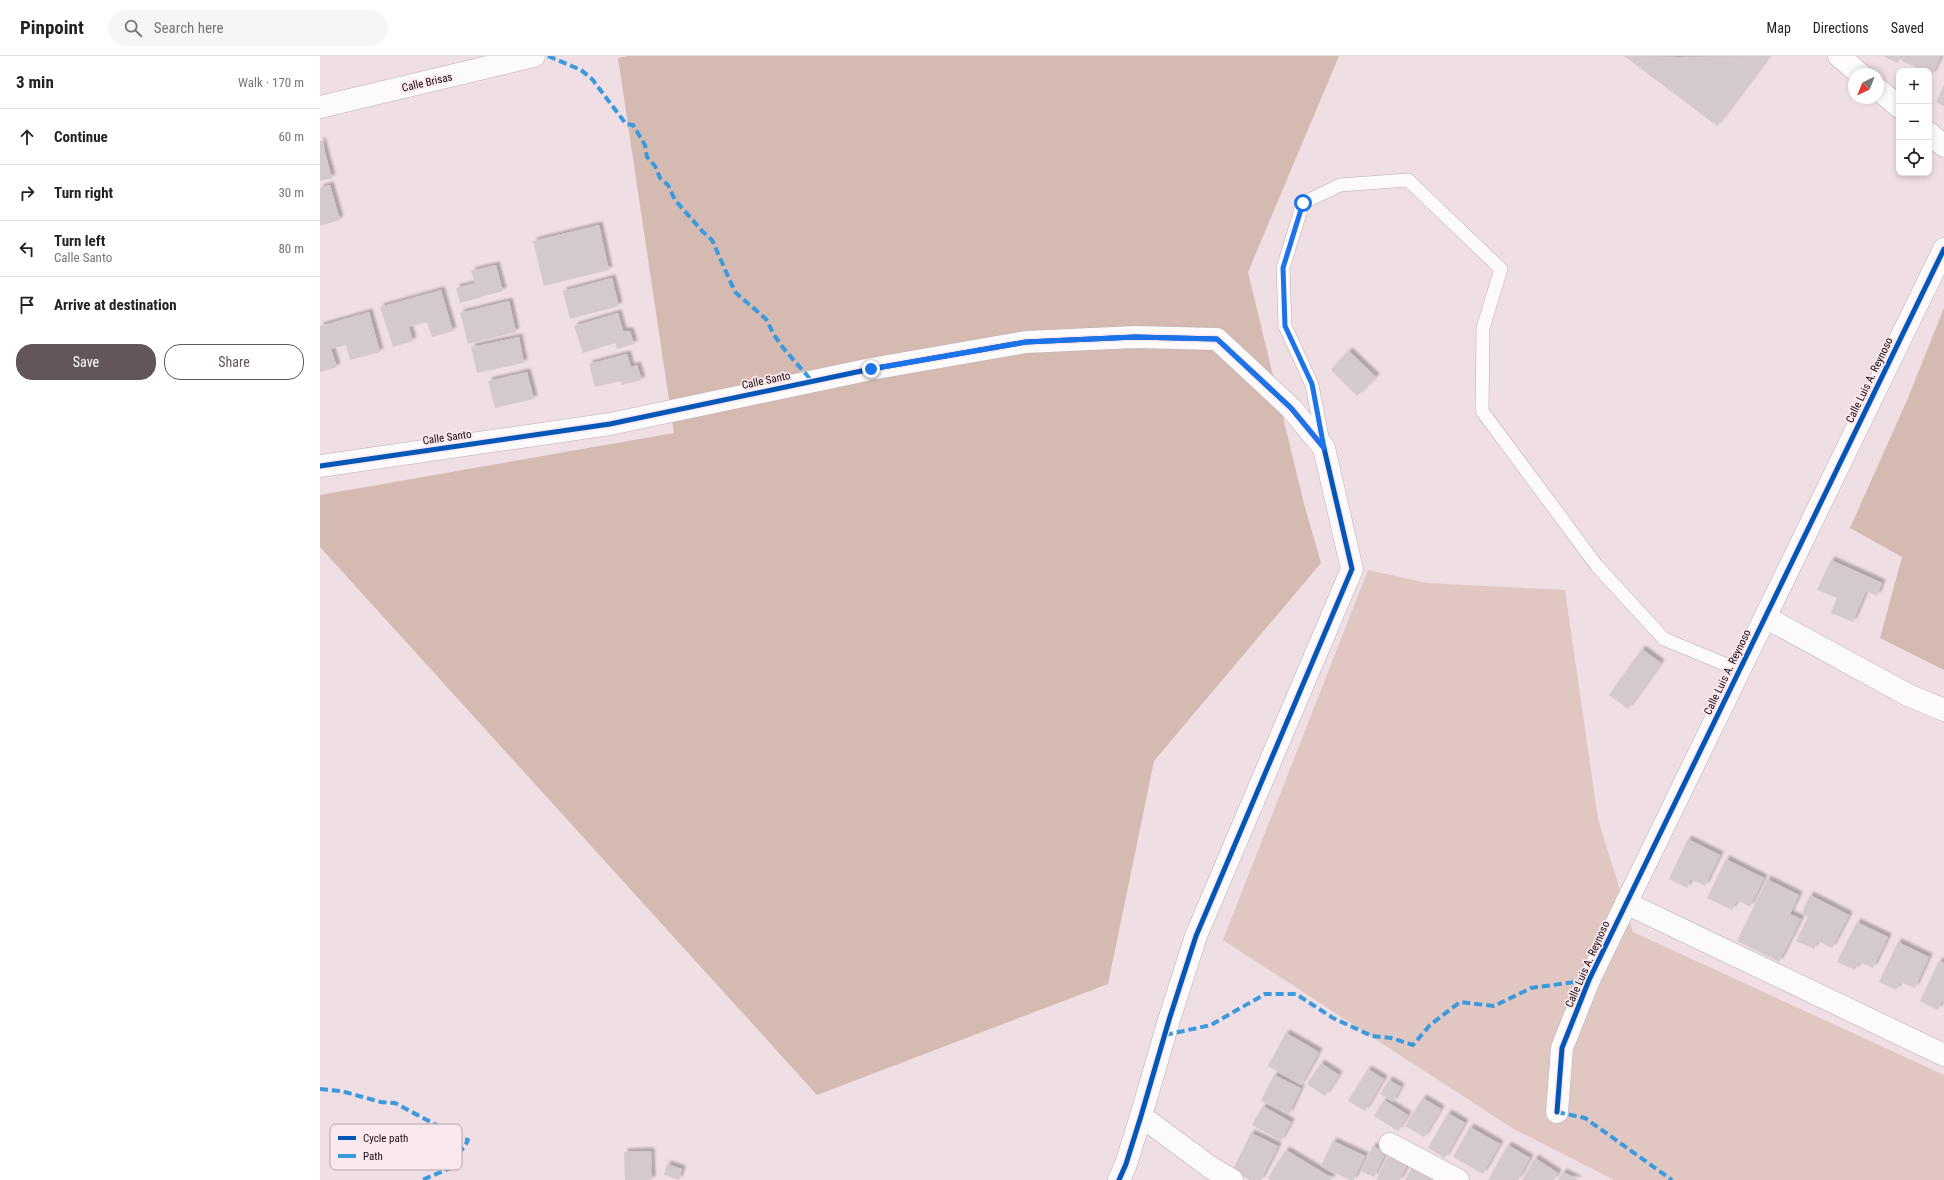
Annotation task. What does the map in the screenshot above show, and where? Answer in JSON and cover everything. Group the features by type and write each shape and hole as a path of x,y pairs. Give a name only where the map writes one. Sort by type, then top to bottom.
{"street":[{"name":"Calle Brisas","path":"320,107 534,56"},
{"path":"1839,56 1853,68"},
{"path":"1884,94 1896,104"},
{"path":"1932,136 1944,146"},
{"name":"Calle Luis A. Reynoso","path":"1557,1112 1562,1048 1589,980 1944,249"},
{"name":"Calle Santo","path":"320,466 610,424 871,369 1026,342 1135,337 1217,339 1291,408 1324,448"},
{"path":"1119,1180 1126,1164 1196,936 1352,569 1324,448"},
{"path":"1766,617 1908,695 1944,710"},
{"path":"1626,903 1944,1055"},
{"path":"1141,1116 1210,1167 1232,1180"},
{"path":"1390,1144 1458,1180"}],"lane":[{"path":"1324,448 1312,384 1285,326 1283,268 1303,203 1340,185 1408,180 1501,269 1483,328 1482,411 1597,566 1664,639 1739,670"}],"shaded area":[{"path":"627,56 1339,56 1248,272 1304,504 1321,563 1154,761 1108,984 817,1095 320,547 320,495 674,433 618,58"},
{"path":"1944,308 1944,670 1880,638 1902,557 1850,528 1908,398"},
{"path":"1368,570 1427,583 1565,590 1598,819 1633,932 1944,1075 1944,1180 1614,1180 1512,1128 1223,940"}],"building":[{"path":"1624,56 1679,57 1769,56 1717,126"},
{"path":"1883,56 1901,56 1897,63"},
{"path":"1904,56 1941,56 1932,75 1932,68 1917,68 1902,61"},
{"path":"1944,85 1944,106 1936,102"},
{"path":"320,141 322,141 332,178 320,181"},
{"path":"330,185 340,220 320,226 320,188"},
{"path":"599,225 609,270 544,286 533,241"},
{"path":"496,265 503,291 460,303 456,288 475,283 471,271"},
{"path":"612,278 619,306 570,319 563,291"},
{"path":"441,290 453,331 432,337 427,322 409,327 413,341 393,347 380,307"},
{"path":"509,301 516,332 468,344 460,313"},
{"path":"369,312 380,352 350,360 346,345 331,349 337,367 320,372 320,326"},
{"path":"618,313 623,331 630,331 634,344 617,349 615,343 583,353 574,326"},
{"path":"519,337 524,363 477,373 471,347"},
{"path":"1349,351 1376,377 1357,396 1331,370"},
{"path":"627,354 631,367 637,365 642,380 622,385 621,381 595,387 589,364"},
{"path":"527,372 534,399 495,408 488,381"},
{"path":"1831,560 1882,583 1877,596 1866,591 1853,622 1831,613 1837,598 1817,590"},
{"path":"1642,649 1661,663 1628,709 1609,695"},
{"path":"1688,839 1720,855 1705,886 1691,879 1687,888 1669,879"},
{"path":"1726,859 1764,878 1750,907 1737,900 1732,910 1707,898"},
{"path":"1767,879 1799,895 1790,914 1801,919 1779,962 1737,941"},
{"path":"1810,895 1849,915 1832,948 1818,941 1814,949 1796,941 1808,917 1802,913"},
{"path":"1857,922 1888,937 1873,968 1859,962 1855,970 1837,962"},
{"path":"1898,942 1929,957 1915,988 1900,982 1896,990 1879,982"},
{"path":"1939,961 1944,963 1944,1002 1942,1001 1938,1010 1920,1001"},
{"path":"1286,1033 1319,1052 1301,1085 1268,1066"},
{"path":"1321,1063 1339,1075 1325,1096 1307,1084"},
{"path":"1368,1069 1384,1079 1365,1111 1348,1101"},
{"path":"1274,1075 1301,1088 1289,1114 1261,1101"},
{"path":"1389,1080 1401,1087 1393,1102 1380,1094"},
{"path":"1423,1098 1441,1109 1424,1137 1405,1126"},
{"path":"1384,1100 1408,1115 1398,1131 1374,1116"},
{"path":"1263,1106 1291,1122 1281,1141 1252,1125"},
{"path":"1448,1113 1465,1123 1445,1158 1428,1148"},
{"path":"1470,1127 1500,1144 1483,1174 1453,1157"},
{"path":"1251,1133 1278,1146 1261,1180 1250,1180 1232,1171"},
{"path":"1333,1141 1365,1156 1354,1180 1350,1180 1321,1166"},
{"path":"1508,1145 1530,1158 1518,1180 1488,1180"},
{"path":"1373,1146 1386,1152 1374,1177 1361,1171"},
{"path":"1286,1150 1332,1178 1331,1180 1271,1180 1268,1178"},
{"path":"651,1151 652,1180 625,1180 624,1152"},
{"path":"1390,1152 1409,1162 1400,1180 1376,1180"},
{"path":"1535,1158 1558,1173 1554,1180 1522,1180"},
{"path":"667,1164 682,1169 679,1180 664,1175"},
{"path":"1412,1167 1437,1180 1405,1180"},
{"path":"1563,1172 1579,1180 1558,1180"}],"marked path":[{"path":"548,56 581,70 592,79 626,124 633,125 645,145 647,157 655,166 660,178 668,185 675,200 712,240 735,292 766,319 774,335 784,349 812,381"},
{"path":"1165,1035 1211,1025 1265,994 1296,994 1333,1018 1372,1036 1391,1038 1413,1045 1430,1025 1460,1002 1494,1006 1531,988 1589,980"},
{"path":"320,1089 341,1091 381,1102 395,1103 434,1124"},
{"path":"1557,1112 1585,1118 1672,1180"},
{"path":"462,1138 468,1140 462,1149"},
{"path":"422,1180 446,1170"}],"cycle path":[{"path":"1557,1112 1562,1048 1589,980 1944,249"},
{"path":"320,466 610,424 871,369 1026,342 1135,337 1217,339 1291,408 1324,448 1352,569 1196,936 1126,1164 1119,1180"}],"route":[{"path":"871,369 1026,342 1135,337 1217,339 1291,408 1324,448 1312,384 1285,326 1283,268 1303,203"}]}
